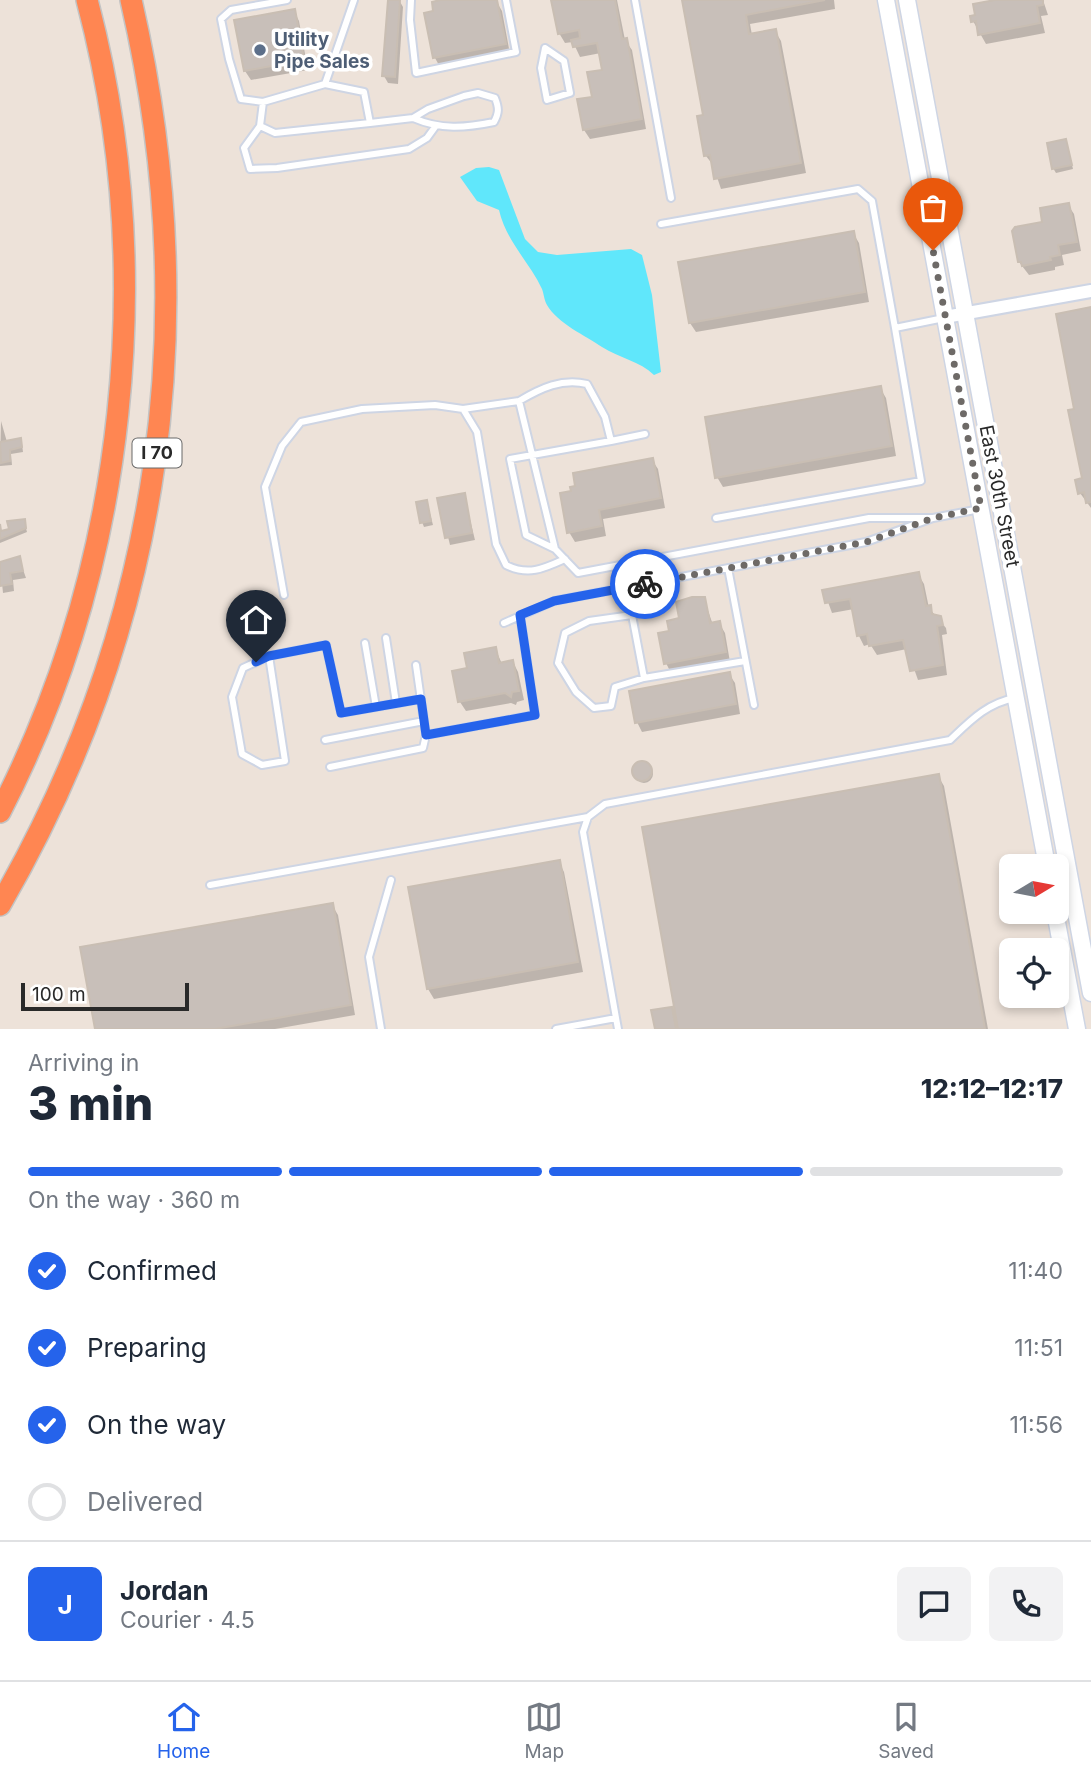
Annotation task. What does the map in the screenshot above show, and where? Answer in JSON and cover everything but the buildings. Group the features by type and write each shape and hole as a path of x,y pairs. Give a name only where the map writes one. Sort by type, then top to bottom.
{"highway":[{"name":"I 70","path":"0,812 36,734 73,633 105,506 116,429 124,349 124,262 110,111 87,0"},
{"name":"I 70","path":"0,905 60,792 104,679 139,554 157,456 167,325 164,202 152,101 131,0"}],"main road":[{"name":"East 30th Street","path":"886,0 1045,854"},
{"name":"East 30th Street","path":"907,0 1091,993"},
{"path":"1017,697 1037,694"},
{"path":"1057,924 1077,1029"}],"street":[{"path":"946,317 1091,291"}],"lane":[{"path":"287,0 231,10 221,19 241,99 263,102 325,83 364,92 370,123"},
{"path":"325,83 354,0"},
{"path":"411,0 410,20 416,73 516,52 506,0"},
{"path":"635,0 671,198"},
{"path":"545,48 564,61 570,93 547,100 541,68 545,48"},
{"path":"260,126 275,133 414,118 445,102 478,93 495,98 498,106 498,115 494,122 460,127 435,127 414,118"},
{"path":"263,102 260,126 244,148 250,169 277,168 410,149 427,138 435,127"},
{"path":"661,224 858,189 872,201 921,481 716,518"},
{"path":"895,328 946,317"},
{"path":"284,595 265,486 282,446 302,422 362,409 435,405 463,409 519,401 538,389 570,380 587,384 606,417 611,441"},
{"path":"519,401 555,549"},
{"path":"463,409 477,432 496,544 506,565 518,571 538,571 565,559"},
{"path":"645,434 510,459 526,535 555,549 578,573 869,518 933,518"},
{"path":"504,622 554,601 866,542 933,518 981,508"},
{"path":"727,568 754,705"},
{"path":"426,735 535,715 520,615"},
{"path":"644,678 632,615 589,621 565,633 558,663 576,692 594,708 611,706 615,687 644,678 745,661"},
{"path":"386,638 396,703"},
{"path":"365,643 376,707"},
{"path":"269,656 285,761 262,765 242,754 232,697 243,668 269,656 326,645 341,713 421,699"},
{"path":"330,767 423,748 425,721 416,665"},
{"path":"210,885 588,817 606,804 950,740 982,711 999,701 1017,697"},
{"path":"325,740 425,721"},
{"path":"588,817 583,832 618,1029"},
{"path":"381,1029 369,957 391,880"},
{"path":"556,1029 616,1018"}],"water":[{"path":"489,167 499,170 525,239 538,252 557,255 631,249 642,255 652,295 661,372 654,375 642,366 609,351 572,329 552,312 537,279 507,232 499,210 477,201 460,177 476,168"}],"way so far":[{"path":"645,584 866,542 933,518 981,508 933,250"}],"place":[{"name":"Utility Pipe Sales","path":"260,50"}],"route":[{"path":"256,662 269,656 326,645 341,713 421,699 426,735 535,715 520,615 554,601 645,584"}]}
